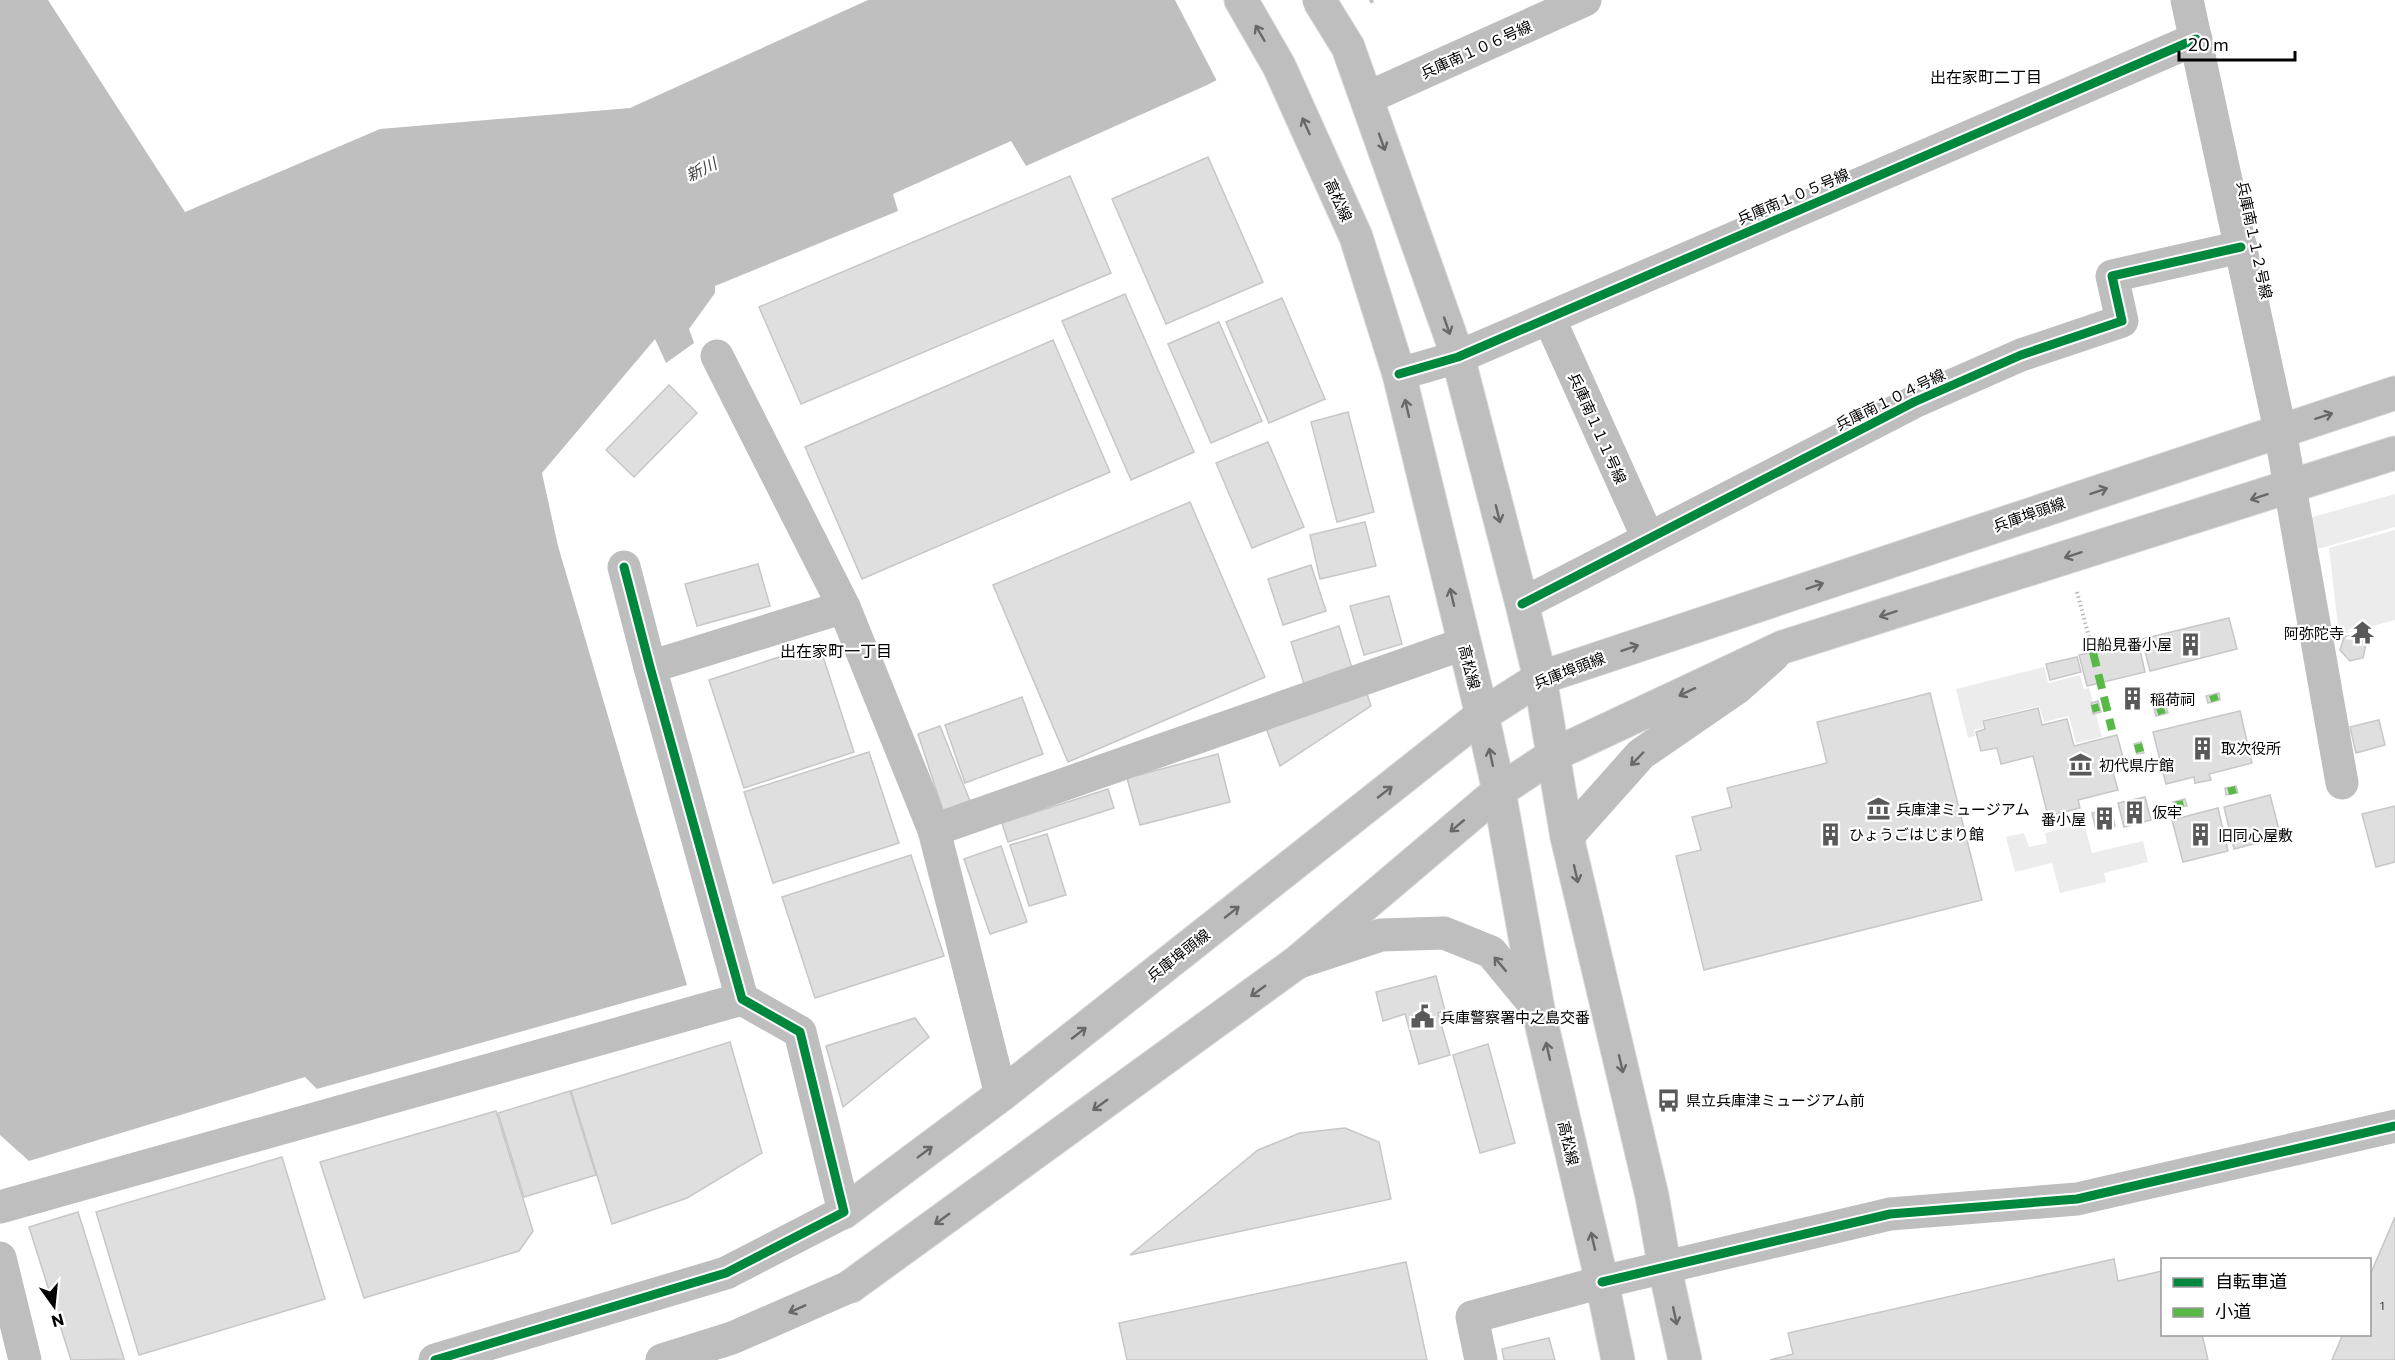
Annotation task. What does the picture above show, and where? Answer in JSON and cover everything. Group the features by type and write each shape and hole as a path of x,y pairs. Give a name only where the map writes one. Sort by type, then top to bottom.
{"street":[{"name":"高松線","path":"1241,0 1279,66 1356,237 1399,374 1499,791 1538,1009 1618,1360"},
{"path":"1319,0 1348,47 1458,357 1540,678 1555,754 1567,837 1652,1196 1685,1360"},
{"name":"兵庫南１０６号線","path":"1367,98 1585,0"},
{"name":"兵庫南１１２号線","path":"2187,0 2280,430 2342,783"},
{"name":"兵庫南１０５号線","path":"1399,374 1458,357 2196,39"},
{"name":"兵庫南１０４号線","path":"1522,604 1914,402 2021,355 2122,321 2112,276 2241,248"},
{"name":"兵庫南１１１号線","path":"1549,318 1648,538"},
{"path":"717,356 844,607 934,830 1001,1095"},
{"name":"兵庫埠頭線","path":"435,1360 726,1273 844,1212 1001,1095 1482,715 1540,678 2395,393"},
{"path":"662,1360 732,1338 851,1286 1296,963 1499,791 1555,754 1783,647 2395,453"},
{"path":"624,567 742,999 800,1032 844,1212"},
{"path":"650,667 844,607"},
{"path":"934,830 1464,644"},
{"path":"1567,837 1641,754 1737,688 1783,647"},
{"path":"1296,963 1381,935 1444,933 1491,952 1538,1009"},
{"path":"0,1207 742,999"},
{"path":"1481,1360 1472,1317 1602,1282 1665,1269 1890,1214 2077,1199 2395,1126"},
{"path":"0,1258 25,1360"}],"path":[{"path":"2076,585 2093,652"}],"shaded area":[{"path":"2395,494 2395,527 2318,549 2309,518"},
{"path":"2395,530 2395,620 2339,635 2329,548"},
{"path":"2044,667 2048,683 2080,675 2084,689 2089,688 2093,702 2090,703 2093,714 2096,714 2102,737 2076,743 2069,716 2044,722 2039,706 1982,720 1983,728 1974,730 1975,736 1968,738 1956,689"},
{"path":"2084,823 2092,853 2143,841 2148,862 2104,873 2106,882 2060,893 2052,863 2015,872 2006,837 2024,833 2029,847 2047,843 2045,833"}],"water":[{"name":"新川","path":"0,0 48,0 185,212 380,129 630,108 868,0 1373,0 1374,2 1205,86 1026,166 1011,141 893,194 898,211 715,286 715,293 689,329 694,343 666,363 655,339 542,473 558,546 687,985 317,1089 305,1077 29,1161 0,1135"}],"pier":[{"path":"1175,0 1369,0 1372,7 1218,83"}],"building":[{"path":"1208,157 1263,282 1166,324 1112,199"},
{"path":"1070,176 1111,273 801,404 759,307"},
{"path":"1125,294 1194,452 1131,480 1062,321"},
{"path":"1282,298 1325,399 1269,423 1226,322"},
{"path":"1219,322 1262,421 1211,443 1168,344"},
{"path":"1053,340 1110,472 862,579 805,447"},
{"path":"669,385 697,413 634,477 606,450"},
{"path":"1348,412 1374,512 1337,522 1311,422"},
{"path":"1268,442 1304,527 1252,548 1216,463"},
{"path":"1190,502 1265,677 1068,762 993,585"},
{"path":"1365,522 1376,566 1320,579 1310,535"},
{"path":"758,564 770,606 697,626 685,584"},
{"path":"1311,565 1326,611 1283,625 1268,579"},
{"path":"1389,596 1402,644 1364,655 1350,606"},
{"name":"旧船見番小屋","path":"2229,618 2237,649 2150,671 2142,639"},
{"path":"1339,626 1352,668 1304,684 1291,642"},
{"path":"2357,634 2366,644 2363,658 2350,661 2340,650 2344,637"},
{"path":"2138,641 2145,672 2087,686 2079,655"},
{"path":"819,644 854,752 744,788 709,680"},
{"path":"2077,657 2081,672 2050,680 2046,664"},
{"path":"1366,691 1371,706 1280,766 1266,728"},
{"name":"ひょうごはじまり館","path":"1930,693 1982,900 1704,970 1676,856 1701,850 1692,817 1732,807 1727,788 1827,763 1817,722"},
{"path":"2219,693 2220,700 2208,703 2206,696"},
{"path":"1022,697 1043,754 965,783 945,725"},
{"path":"2098,701 2101,712 2093,714 2091,703"},
{"path":"2166,706 2168,713 2156,716 2154,709"},
{"path":"2038,708 2042,725 2067,719 2074,746 2117,735 2126,769 2113,773 2118,790 2078,800 2080,808 2048,816 2033,756 2001,764 1997,748 1981,751 1976,732 1985,729 1983,721"},
{"name":"取次役所","path":"2240,711 2252,763 2209,774 2211,780 2195,783 2194,777 2166,784 2153,732"},
{"path":"2379,720 2385,745 2356,753 2350,727"},
{"path":"940,726 972,806 944,814 918,734"},
{"path":"2141,742 2144,753 2137,754 2134,744"},
{"path":"869,752 899,843 773,883 744,792"},
{"path":"1218,754 1230,802 1140,825 1127,778"},
{"path":"2236,786 2238,793 2226,795 2225,788"},
{"path":"1108,789 1114,808 1008,842 1002,823"},
{"name":"旧同心屋敷","path":"2270,795 2281,837 2234,849 2224,807"},
{"name":"仮牢","path":"2145,797 2151,820 2124,827 2118,803"},
{"path":"2185,799 2187,806 2175,808 2173,802"},
{"path":"2395,806 2395,862 2376,867 2362,814"},
{"name":"番小屋","path":"2111,808 2115,826 2096,830 2092,813"},
{"name":"旧同心屋敷","path":"2218,808 2228,851 2183,862 2172,820"},
{"path":"1047,834 1066,895 1029,906 1010,845"},
{"path":"1001,846 1027,922 990,934 964,859"},
{"path":"911,855 944,956 815,998 782,897"},
{"name":"兵庫警察署中之島交番","path":"1436,976 1445,1011 1438,1013 1450,1055 1419,1064 1405,1014 1383,1021 1376,992"},
{"path":"915,1018 929,1037 843,1107 826,1046"},
{"path":"730,1042 762,1153 687,1198 612,1224 571,1091"},
{"path":"1488,1044 1515,1143 1480,1153 1453,1055"},
{"path":"570,1091 596,1175 524,1197 498,1113"},
{"path":"496,1111 533,1231 519,1251 364,1298 320,1162"},
{"path":"1345,1128 1379,1142 1391,1199 1130,1255 1258,1150 1300,1133"},
{"path":"282,1157 325,1299 139,1355 96,1212"},
{"path":"78,1212 124,1359 71,1360 29,1227"},
{"path":"2395,1217 2395,1360 2332,1360 2342,1336 2371,1336 2371,1273"},
{"path":"2114,1259 2118,1281 2161,1271 2161,1336 2202,1336 2208,1360 1770,1360 1793,1354 1788,1333"},
{"path":"1406,1262 1427,1360 1127,1360 1119,1323"},
{"path":"1549,1338 1555,1360 1504,1360 1502,1349"}],"marked path":[{"path":"2093,652 2112,730"},
{"path":"2213,695 2215,701"},
{"path":"2092,709 2099,707"},
{"path":"2160,708 2162,714"},
{"path":"2135,749 2143,747"},
{"path":"2231,787 2233,794"},
{"path":"2179,801 2180,807"}],"cycle path":[{"path":"1399,374 1458,357 2196,39"},
{"path":"1522,604 1914,402 2021,355 2122,321 2112,276 2241,247"},
{"path":"435,1360 726,1273 844,1212 800,1032 742,999 624,567"},
{"path":"1602,1282 1890,1214 2077,1199 2395,1126"}],"place":[{"name":"阿弥陀寺","path":"2362,633"},
{"name":"旧船見番小屋","path":"2190,644"},
{"name":"稲荷祠","path":"2132,699"},
{"name":"取次役所","path":"2203,748"},
{"name":"初代県庁館","path":"2081,765"},
{"name":"兵庫津ミュージアム","path":"1878,809"},
{"name":"仮牢","path":"2134,812"},
{"name":"番小屋","path":"2104,819"},
{"name":"ひょうごはじまり館","path":"1831,834"},
{"name":"旧同心屋敷","path":"2200,835"},
{"name":"兵庫警察署中之島交番","path":"1422,1017"},
{"name":"県立兵庫津ミュージアム前","path":"1668,1100"}],"district":[{"name":"出在家町二丁目","path":"1986,76"},
{"name":"出在家町一丁目","path":"836,650"}]}
